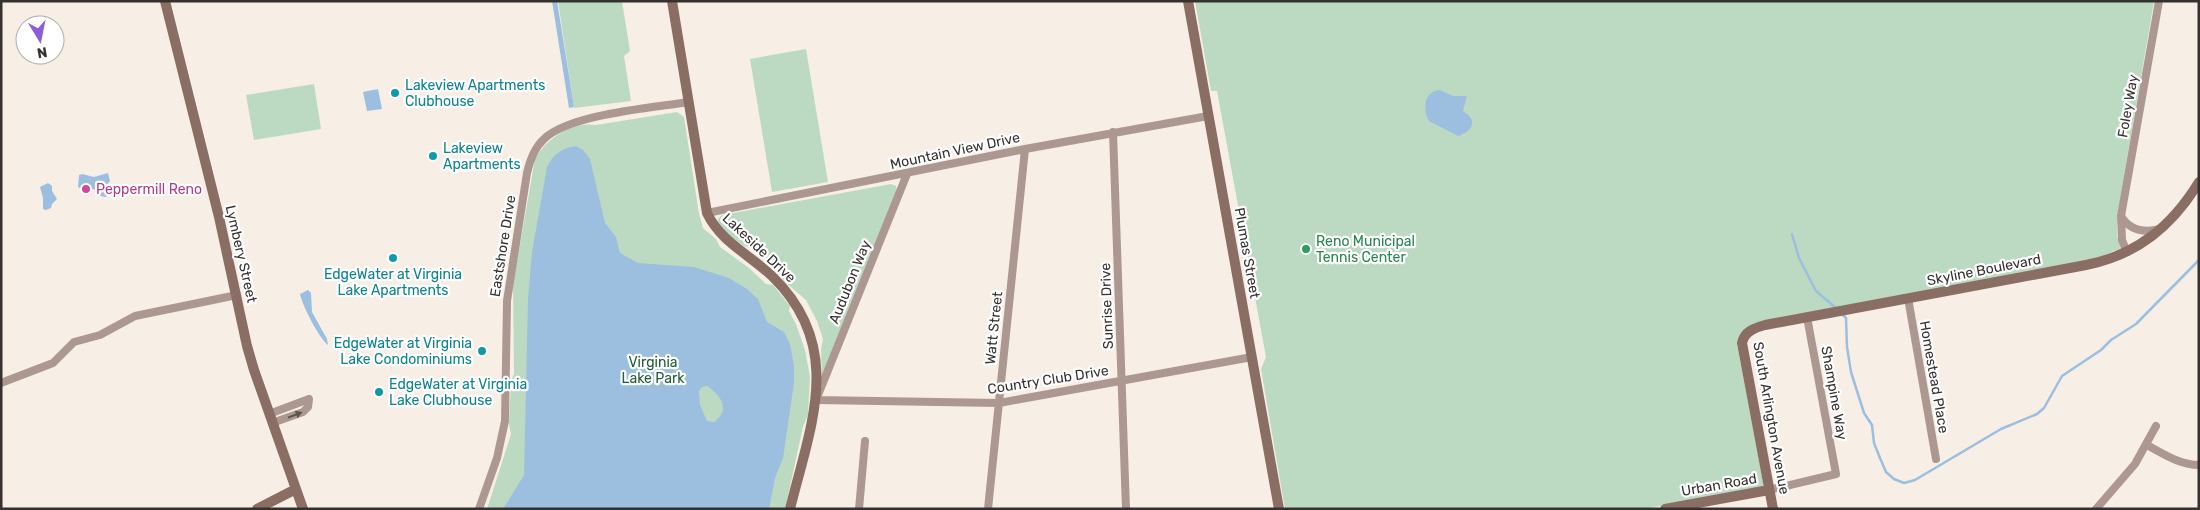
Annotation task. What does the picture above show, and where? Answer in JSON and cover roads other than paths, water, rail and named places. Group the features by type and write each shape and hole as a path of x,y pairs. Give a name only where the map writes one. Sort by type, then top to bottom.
{"street":[{"name":"Lymbery Street","path":"165,1 220,217 247,346 304,509"},
{"name":"Lakeside Drive","path":"672,1 707,213 722,235 770,275 799,309 810,331 814,351 816,400 790,509"},
{"name":"Plumas Street","path":"1188,1 1279,509"},
{"name":"Foley Way","path":"2127,252 2120,228 2121,216 2159,1"},
{"name":"Eastshore Drive","path":"479,509 497,458 505,421 508,295 527,173 533,154 550,134 570,124 604,116 688,102"},
{"name":"Mountain View Drive","path":"707,213 1025,149 1208,116"},
{"name":"Sunrise Drive","path":"1114,132 1126,509"},
{"name":"Watt Street","path":"988,509 1025,149"},
{"name":"Audubon Way","path":"816,400 907,174"},
{"name":"Skyline Boulevard","path":"1746,334 1757,327 2092,264 2127,252 2163,228 2177,214 2199,182"},
{"path":"2121,216 2132,228 2145,231 2163,228"},
{"path":"1,383 53,363 74,342 100,335 135,316 237,295"},
{"name":"Homestead Place","path":"1908,298 1936,459"},
{"name":"Shampine Way","path":"1807,317 1836,474"},
{"name":"South Arlington Avenue","path":"1746,334 1742,343 1773,509"},
{"name":"Country Club Drive","path":"816,400 999,403 1252,357"},
{"path":"2098,508 2122,481 2147,445 2156,426"},
{"path":"859,509 866,441"},
{"path":"2147,445 2178,461 2199,465"},
{"name":"Urban Road","path":"1665,509 1770,490 1836,474"},
{"path":"257,509 296,489"}],"water":[{"path":"552,1 557,1 574,107 569,108"},
{"path":"378,89 382,109 367,111 363,92"},
{"path":"1440,90 1453,96 1467,96 1463,111 1470,117 1472,123 1470,129 1458,136 1429,121 1427,116 1425,106 1428,97 1435,91"},
{"name":"Virginia Lake Park","path":"576,146 583,150 590,159 605,223 616,237 620,253 638,263 694,267 729,278 747,289 758,299 767,322 784,332 790,344 794,366 794,383 783,458 775,478 769,509 503,509 524,475 528,299 532,252 547,167 555,155","holes":["707,386 720,398 723,408 722,413 714,422 707,421 700,405 699,391 702,387"]},
{"path":"108,173 110,181 107,185 111,192 106,197 100,196 94,189 90,190 89,193 78,187 79,175 94,177"},
{"path":"48,183 52,186 52,191 57,199 51,208 46,210 43,209 40,187"},
{"path":"308,290 311,293 312,312 327,339 328,345 316,329 301,299 300,294"}],"waterway":[{"path":"1792,234 1799,258 1816,291 1836,308"},
{"path":"1842,314 1846,318 1847,347 1851,372 1864,413 1872,425 1874,443 1886,472 1894,479 1904,483 1915,480 2001,429 2037,414 2044,408 2062,376 2136,324 2199,260"}],"place":[{"name":"Lakeview Apartments Clubhouse","path":"395,93"},
{"name":"Lakeview Apartments","path":"433,156"},
{"name":"Peppermill Reno","path":"86,189"},
{"name":"Reno Municipal Tennis Center","path":"1306,249"},
{"name":"EdgeWater at Virginia Lake Apartments","path":"393,258"},
{"name":"EdgeWater at Virginia Lake Condominiums","path":"482,351"},
{"name":"EdgeWater at Virginia Lake Clubhouse","path":"379,392"}]}
